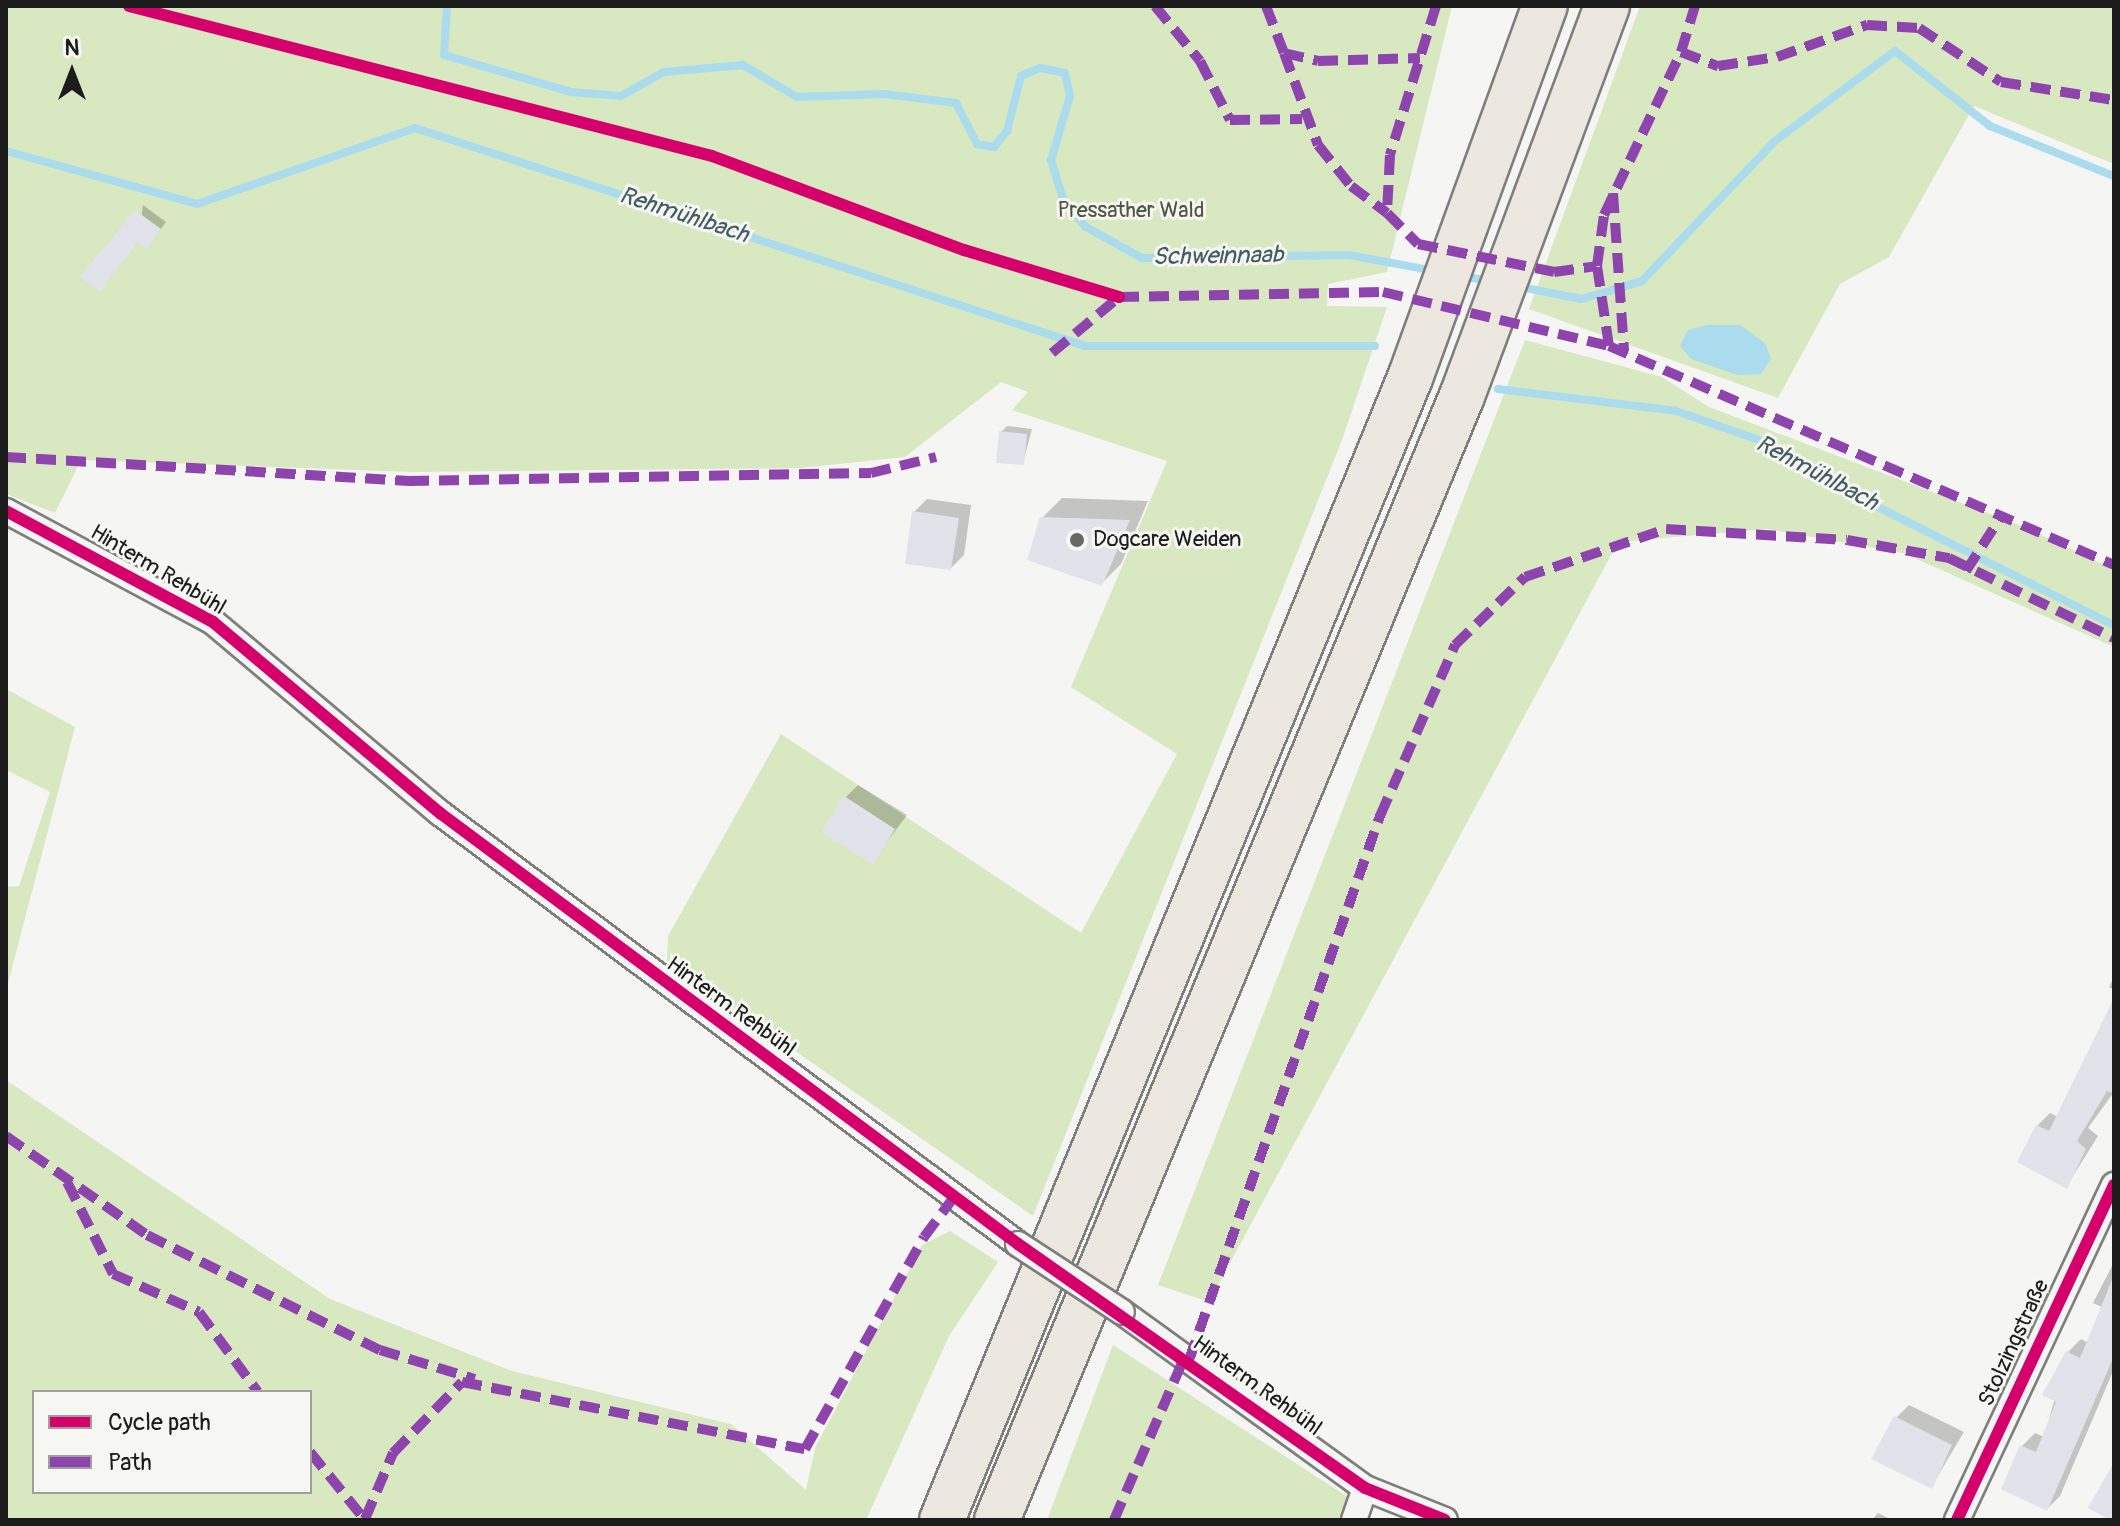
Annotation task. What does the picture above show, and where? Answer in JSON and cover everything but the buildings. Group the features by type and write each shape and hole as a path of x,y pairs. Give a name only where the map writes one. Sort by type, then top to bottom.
{"highway":[{"path":"942,1520 1410,378 1545,6"},
{"path":"997,1520 1462,396 1539,199 1607,6"}],"street":[{"name":"Hinterm Rehbühl","path":"6,511 213,622 440,813 1018,1244 1122,1312 1365,1488 1445,1520"},
{"name":"Stolzingstraße","path":"1957,1520 2114,1185"},
{"path":"1354,1520 1365,1488"}],"green space":[{"name":"Pressather Wald","path":"6,6 1452,6 1387,272 1328,284 1327,306 1387,307 1342,440 1033,1216 667,962 668,936 781,734 1081,933 1177,754 1071,687 1167,461 1012,410 1028,392 1001,382 905,457 801,468 412,472 81,460 55,513 6,494"},
{"path":"1640,6 2114,6 2114,164 1974,106 1889,257 1840,284 1778,398 1529,309"},
{"path":"1525,340 1662,377 1709,407 2022,526 2114,569 2114,647 1903,553 1767,529 1618,542 1209,1302 1158,1285"},
{"path":"6,689 75,727 6,991 6,887 19,886 50,792 6,770"},
{"path":"6,1080 330,1299 512,1371 731,1424 806,1490 815,1448 922,1245 950,1231 998,1262 949,1336 866,1520 6,1520"},
{"path":"1113,1345 1351,1499 1343,1520 1047,1520"}],"water":[{"path":"1707,325 1740,325 1765,343 1771,359 1761,374 1738,375 1691,359 1680,346 1688,330"}],"waterway":[{"name":"Schweinnaab","path":"447,6 444,55 571,92 621,96 664,72 743,65 797,97 884,94 956,103 977,144 994,147 1007,131 1021,76 1040,68 1065,73 1070,96 1051,160 1064,202 1086,227 1142,258 1349,255 1435,271"},
{"name":"Schweinnaab","path":"1515,286 1582,299 1642,281 1775,141 1895,51 1990,126 2114,176"},
{"name":"Rehmühlbach","path":"6,151 197,204 415,128 1085,346 1375,346"},
{"name":"Schweinnaab","path":"1460,276 1490,281"},
{"name":"Rehmühlbach","path":"1498,389 1676,411 1765,442 1856,496 2114,625"}],"marked path":[{"path":"1155,6 1200,61 1230,120 1302,119"},
{"path":"1266,6 1284,53 1318,61 1420,58"},
{"path":"1436,6 1390,155 1387,213 1418,244 1554,272 1597,266"},
{"path":"1609,346 1597,266 1604,215 1681,52 1695,6"},
{"path":"1681,52 1718,66 1777,57 1867,25 1919,28 2001,82 2114,100"},
{"path":"1284,53 1318,145 1351,186 1387,213"},
{"path":"1613,193 1624,352"},
{"path":"1052,353 1119,297 1383,292 1609,346 2114,565"},
{"path":"6,457 409,481 871,473 936,457"},
{"path":"1966,571 2002,515"},
{"path":"1189,1360 1380,816 1455,645 1525,577 1666,529 1847,540 1949,558 2114,638"},
{"path":"6,1136 147,1235 380,1350 475,1379"},
{"path":"67,1182 113,1274 199,1312 257,1390"},
{"path":"365,1519 393,1453 462,1382 805,1449 924,1237 954,1197"},
{"path":"1114,1520 1184,1358"},
{"path":"312,1454 365,1520"}],"cycle path":[{"path":"129,6 712,156 964,250 1119,297"},
{"path":"6,511 213,622 440,813 1018,1244 1365,1488 1445,1520"},
{"path":"1957,1520 2114,1185"}],"place":[{"name":"Dogcare Weiden","path":"1077,540"}]}
